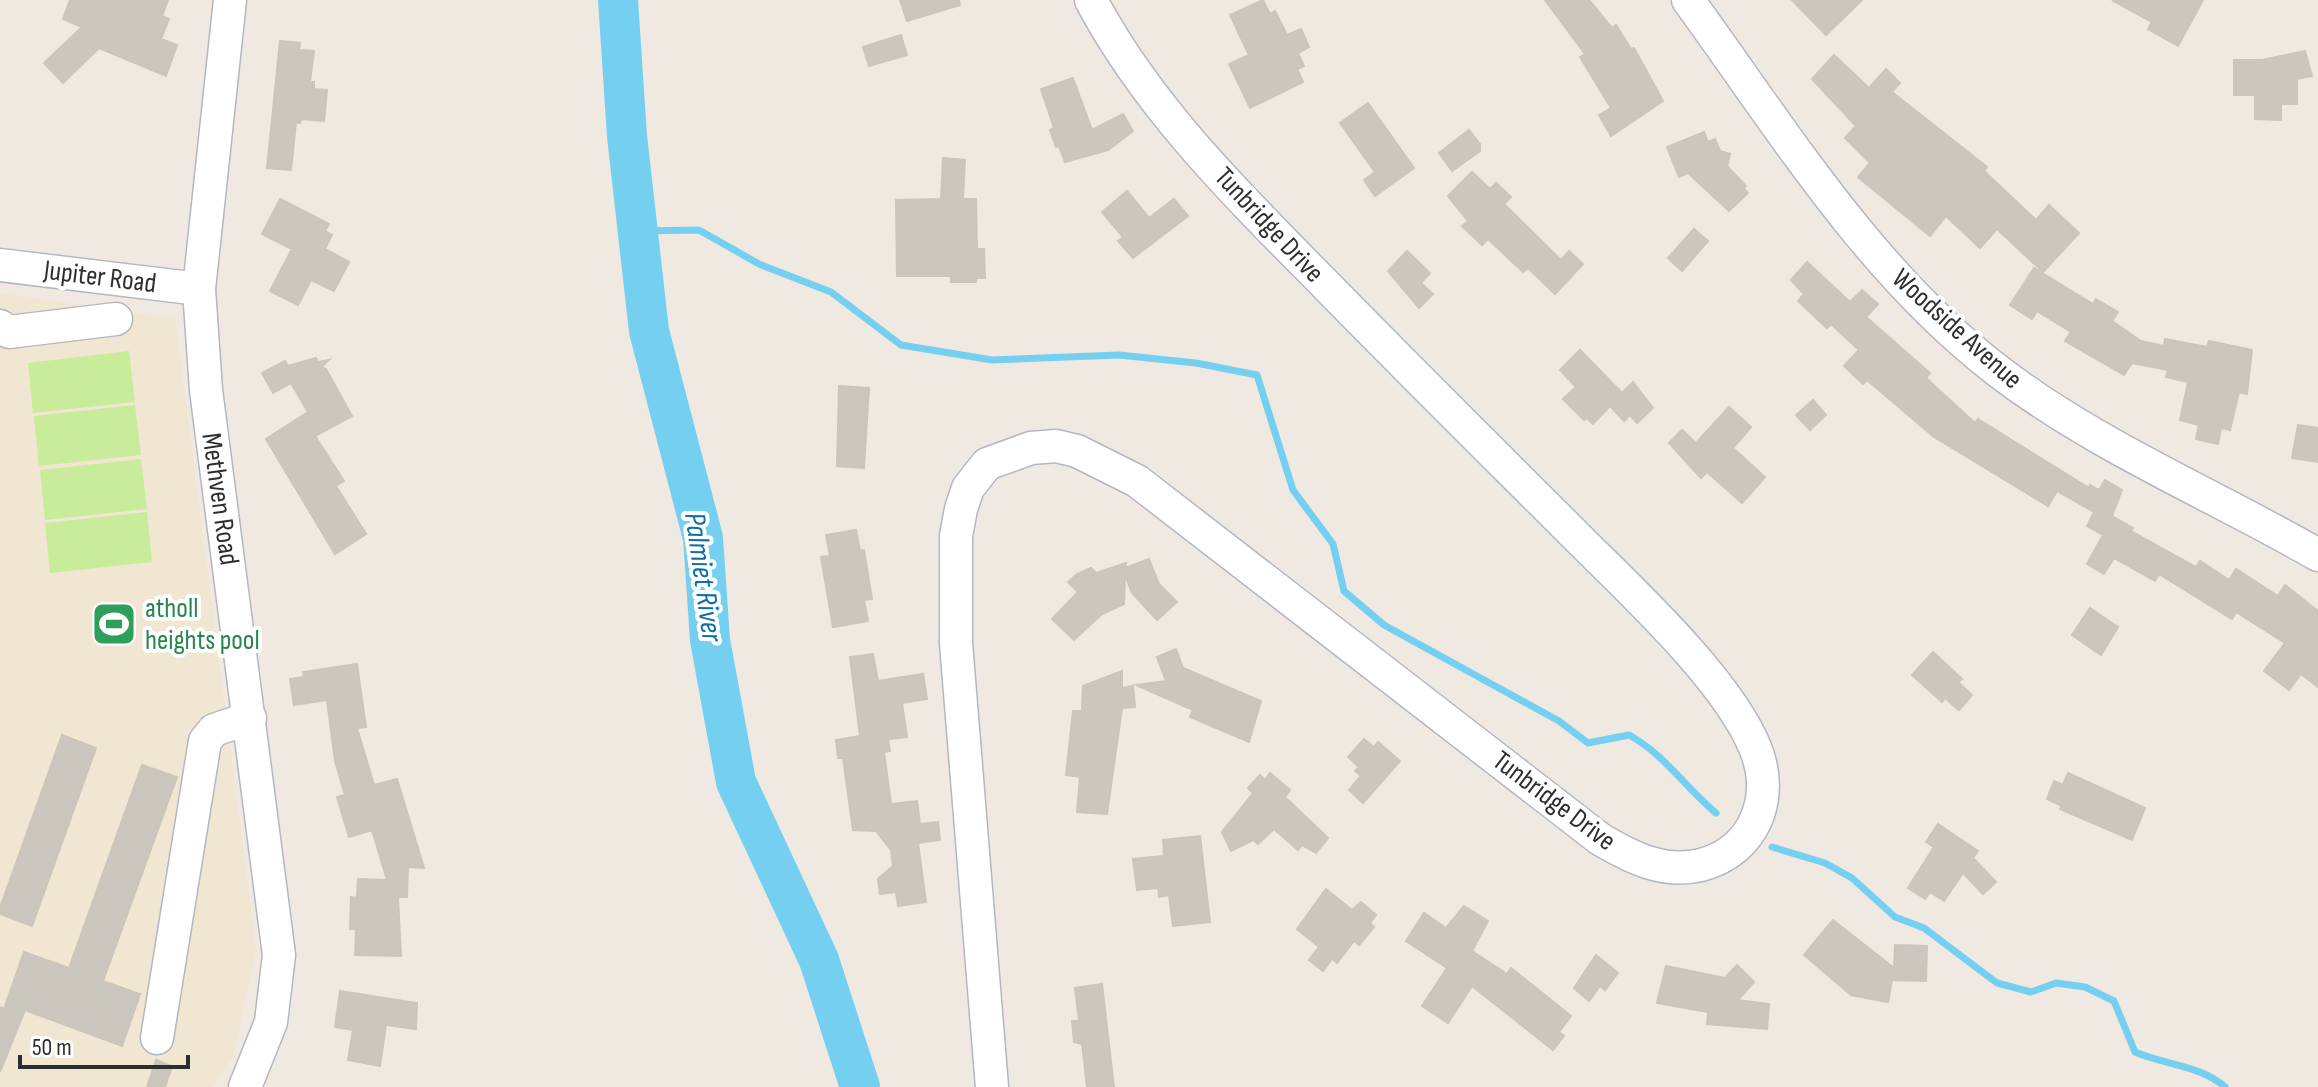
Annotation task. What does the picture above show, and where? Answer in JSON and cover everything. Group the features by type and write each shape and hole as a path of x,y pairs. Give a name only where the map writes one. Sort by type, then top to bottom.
{"street":[{"name":"Methven Road","path":"230,0 199,289 206,390 279,955 271,1022 245,1087"},
{"name":"Tunbridge Drive","path":"992,1087 956,643 956,536 964,499 978,473 1010,454 1056,446 1105,463 1137,481 1600,839 1623,853 1667,868 1706,864 1727,854 1743,840 1756,824 1764,800 1757,752 1731,705 1702,668 1612,572 1259,217 1160,108 1091,0"},
{"name":"Woodside Avenue","path":"1688,0 1860,235 1928,310 1971,348 2023,389 2095,434 2318,555"},
{"name":"Jupiter Road","path":"0,265 199,289"},
{"path":"0,326 9,332 116,319"},
{"path":"157,1038 205,741 214,730 250,718"}],"shaded area":[{"path":"0,293 175,319 256,949 234,1053 213,1087 0,1087"}],"green space":[{"path":"129,351 135,402 33,413 28,363"},
{"path":"135,405 141,455 39,466 34,416"},
{"path":"141,459 147,509 45,520 40,470"},
{"path":"147,512 152,562 50,573 45,523"}],"building":[{"path":"70,0 168,0 162,16 169,19 161,39 177,45 166,76 99,48 63,83 44,63 82,27 63,19"},
{"path":"900,0 959,0 960,5 907,21"},
{"path":"1263,0 1270,14 1275,11 1287,35 1301,29 1309,47 1298,53 1304,66 1297,69 1303,82 1250,108 1229,64 1249,55 1230,15"},
{"path":"1545,0 1589,0 1612,28 1616,25 1631,49 1634,48 1663,101 1611,136 1599,115 1611,108 1580,57 1585,54"},
{"path":"1792,0 1862,0 1826,35"},
{"path":"2112,0 2203,0 2178,46 2148,29 2152,22"},
{"path":"901,35 907,55 869,66 863,47"},
{"path":"280,41 300,43 299,50 314,51 310,82 314,82 314,89 327,90 324,121 301,119 300,123 296,122 291,170 267,168"},
{"path":"2305,51 2312,76 2297,79 2297,104 2281,104 2281,120 2255,119 2255,95 2234,95 2234,60 2262,60"},
{"path":"1834,55 1869,88 1886,69 1900,83 1892,92 1987,167 1984,171 2036,220 2049,205 2079,233 2043,272 1997,229 1980,248 1946,216 1930,236 1858,177 1870,163 1845,138 1856,126 1812,79"},
{"path":"1073,78 1092,130 1123,114 1133,131 1108,150 1065,162 1050,130 1054,128 1041,89"},
{"path":"1368,103 1414,168 1375,196 1364,180 1375,172 1340,123"},
{"path":"1469,130 1480,144 1480,151 1452,171 1439,153"},
{"path":"1704,132 1708,142 1715,139 1720,151 1730,154 1727,166 1746,186 1743,188 1748,193 1729,211 1688,173 1679,177 1667,147"},
{"path":"943,158 965,160 963,199 976,199 977,249 984,249 985,278 976,278 976,282 951,282 951,276 897,276 896,200 941,199"},
{"path":"1472,172 1490,189 1496,183 1511,197 1504,204 1561,260 1569,251 1583,264 1555,294 1528,268 1523,272 1488,239 1482,245 1462,226 1468,221 1448,196"},
{"path":"1127,191 1149,218 1174,199 1188,216 1133,258 1118,241 1123,237 1102,212"},
{"path":"280,199 329,224 325,231 332,235 325,249 349,262 334,291 311,280 298,305 270,291 292,249 262,234"},
{"path":"1694,229 1708,241 1682,271 1668,258"},
{"path":"1407,251 1430,273 1421,283 1433,294 1419,308 1388,271"},
{"path":"1807,262 1850,302 1862,290 1878,304 1866,317 1930,373 1926,378 1975,423 1978,419 2089,488 2090,485 2099,490 2105,480 2122,490 2112,516 2133,528 2131,531 2196,567 2200,561 2229,580 2236,569 2278,596 2285,585 2318,611 2318,687 2301,674 2289,690 2264,671 2285,643 2236,612 2232,619 2159,574 2155,581 2114,558 2104,574 2087,564 2103,535 2087,526 2094,512 2057,491 2048,506 1934,437 1867,380 1863,384 1844,366 1859,350 1831,324 1827,328 1798,301 1804,294 1791,280"},
{"path":"2034,268 2093,304 2096,299 2118,312 2112,321 2141,341 2164,346 2165,339 2207,347 2209,341 2252,350 2247,394 2239,392 2230,430 2221,428 2218,444 2196,439 2199,425 2180,420 2188,382 2166,377 2168,370 2132,363 2124,375 2065,341 2071,332 2037,311 2032,319 2010,305"},
{"path":"1580,350 1622,393 1633,382 1653,408 1637,423 1630,415 1624,421 1610,406 1593,424 1587,418 1584,420 1563,399 1576,387 1560,370"},
{"path":"316,358 318,362 329,360 321,367 326,369 352,416 315,436 344,481 336,486 366,534 335,554 266,439 308,412 291,383 273,393 262,373 285,361 288,366"},
{"path":"839,386 869,388 864,468 837,466"},
{"path":"1813,400 1826,415 1810,430 1796,415"},
{"path":"1729,407 1751,427 1733,448 1765,477 1742,503 1707,472 1701,478 1669,443 1682,430 1696,443"},
{"path":"2298,425 2318,428 2318,462 2292,458"},
{"path":"856,530 860,551 864,550 872,599 864,600 868,621 833,627 821,557 830,556 826,535"},
{"path":"1149,559 1159,584 1177,602 1157,620 1132,593 1125,575 1124,604 1102,614 1074,640 1052,619 1078,592 1068,582 1077,574 1091,568 1096,573 1126,563 1125,568"},
{"path":"2090,608 2118,627 2101,655 2072,635"},
{"path":"1176,649 1183,668 1261,701 1249,742 1190,717 1193,710 1136,685 1166,681 1157,657"},
{"path":"1933,652 1962,679 1958,682 1972,695 1959,710 1945,698 1942,702 1912,675"},
{"path":"873,654 878,681 923,674 927,699 902,703 907,737 888,739 890,751 884,752 891,804 917,801 920,824 938,822 940,840 918,843 926,902 898,906 896,892 880,894 878,879 893,866 891,850 876,831 853,830 843,758 838,758 836,740 860,736 850,657"},
{"path":"357,664 366,727 357,728 374,785 397,779 424,868 408,867 407,897 398,897 401,956 355,955 356,929 350,929 351,897 357,898 358,879 387,880 372,830 349,837 337,797 345,795 335,761 327,700 294,705 290,679 304,677 303,672"},
{"path":"1122,671 1122,688 1133,686 1135,707 1122,708 1107,814 1077,812 1080,777 1066,775 1073,711 1082,711 1083,686"},
{"path":"62,735 96,748 32,926 0,914 0,908"},
{"path":"1364,739 1374,747 1378,742 1400,761 1363,803 1349,790 1361,776 1355,771 1359,767 1348,757"},
{"path":"142,765 177,777 103,981 140,994 122,1046 25,1010 0,1072 0,1007 4,1009 24,952 69,968"},
{"path":"1270,773 1290,790 1285,797 1328,838 1316,853 1302,845 1298,850 1274,829 1258,844 1253,840 1231,851 1222,832 1253,793 1248,788 1260,775 1265,780"},
{"path":"2068,773 2145,808 2132,840 2060,809 2062,806 2047,799 2054,781 2063,785"},
{"path":"1938,824 1978,851 1973,858 1996,882 1983,894 1963,873 1944,901 1930,892 1925,899 1908,888 1934,847 1926,842"},
{"path":"1200,836 1210,922 1173,926 1169,895 1159,897 1158,888 1137,890 1133,859 1164,856 1163,840"},
{"path":"1326,889 1352,910 1361,902 1376,915 1370,923 1374,927 1359,945 1354,941 1337,963 1332,959 1323,971 1309,960 1319,947 1297,929"},
{"path":"1464,906 1488,921 1472,951 1507,974 1511,968 1571,1016 1559,1032 1564,1036 1553,1050 1472,986 1448,1023 1422,1006 1447,968 1406,941 1424,913 1446,928"},
{"path":"1833,920 1894,968 1895,945 1927,946 1926,981 1893,980 1893,975 1888,1002 1851,995 1804,955"},
{"path":"1596,955 1618,973 1605,990 1600,986 1589,1001 1574,988"},
{"path":"1737,965 1754,982 1738,1000 1769,1004 1767,1029 1707,1024 1708,1012 1657,1003 1666,966 1725,978"},
{"path":"1102,984 1114,1087 1087,1087 1082,1044 1074,1042 1072,1021 1079,1021 1075,988"},
{"path":"340,991 417,1003 416,1029 386,1025 380,1066 348,1060 353,1030 335,1027"},
{"path":"156,1060 172,1066 165,1087 147,1087"}],"waterway":[{"name":"Palmiet River","path":"618,0 627,136 649,331 703,538 710,640 736,782 819,960 860,1087"},
{"path":"638,231 699,230 759,264 831,292 901,345 992,360 1119,355 1196,363 1257,375 1293,490 1333,544 1344,591 1384,625 1559,721 1588,743 1629,735 1664,761 1716,813"},
{"path":"1772,847 1825,863 1852,878 1895,917 1924,928 1997,983 2031,992 2056,983 2085,987 2114,1001 2135,1052 2205,1074 2225,1087"}],"place":[{"name":"atholl heights pool","path":"114,624"}]}
